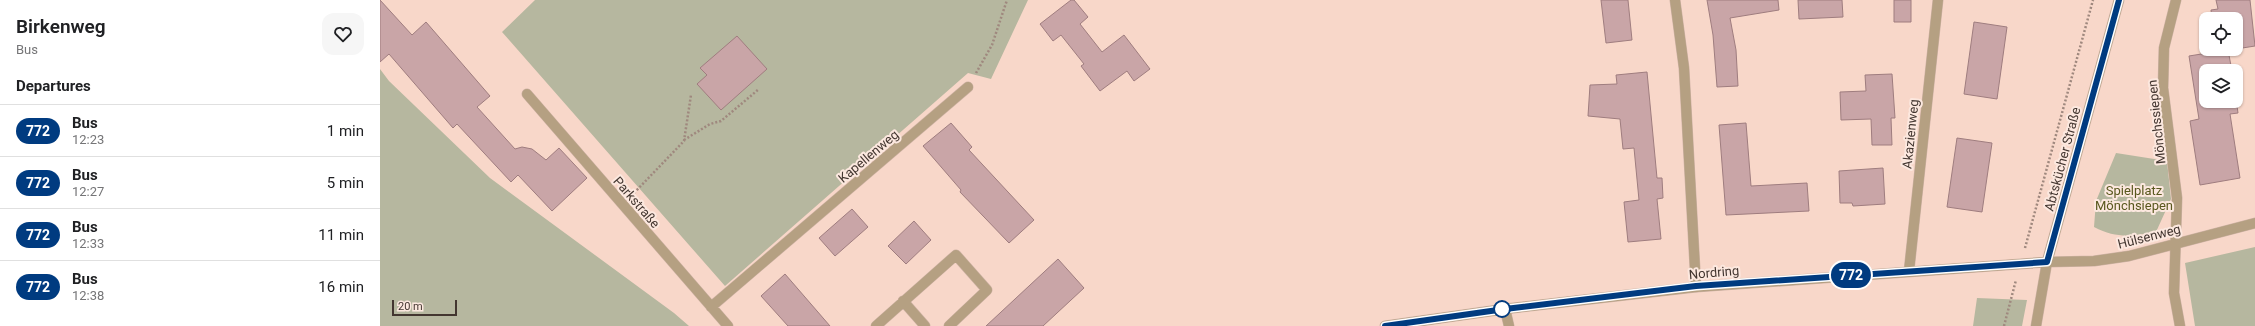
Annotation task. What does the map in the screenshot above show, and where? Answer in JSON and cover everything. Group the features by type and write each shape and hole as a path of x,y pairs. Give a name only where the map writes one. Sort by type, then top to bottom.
{"street":[{"path":"1674,0 1684,68 1696,286"},
{"name":"Akazienweg","path":"1908,271 1938,0"},
{"name":"Abtskücher Straße","path":"2036,326 2047,262 2119,0"},
{"name":"Mönchssiepen","path":"2176,0 2164,48 2163,88 2177,198 2174,243 2174,293 2180,326"},
{"name":"Kapellenweg","path":"711,307 968,87"},
{"name":"Parkstraße","path":"527,94 728,326"},
{"name":"Hülsenweg","path":"2047,262 2094,260 2129,256 2255,223"},
{"path":"876,326 956,255 987,290 949,326"},
{"name":"Nordring","path":"1385,326 1505,309 1696,286 2021,262 2047,262"},
{"path":"904,301 926,326"},
{"path":"1505,309 1509,326"}],"path":[{"path":"968,87 992,45 1007,0"},
{"path":"2004,326 2093,0"},
{"path":"621,203 640,188 684,141 710,124 721,121 759,88"},
{"path":"684,141 691,95"}],"green space":[{"path":"535,0 1028,0 991,79 968,73 725,286 502,32"},
{"path":"380,69 389,81 490,178 674,313 689,326 380,326"},
{"name":"Spielplatz Mönchsiepen","path":"2116,153 2167,161 2171,199 2156,232 2125,236 2102,231 2094,227 2096,201"},
{"path":"2255,247 2255,326 2195,326 2185,263"},
{"path":"1977,298 2027,300 2022,326 1973,326"}],"building":[{"path":"380,0 412,35 426,22 490,96 477,107 515,149 522,147 532,149 546,160 559,148 587,178 552,211 518,175 511,182 457,124 453,128 389,54 380,62"},
{"path":"1071,0 1074,0 1088,17 1080,24 1102,52 1124,35 1150,69 1134,81 1127,71 1100,91 1081,66 1084,64 1061,35 1053,41 1040,24"},
{"path":"1601,0 1628,0 1632,40 1606,43"},
{"path":"1707,0 1778,0 1779,10 1730,18 1736,50 1738,86 1717,87 1713,35"},
{"path":"1798,0 1842,0 1843,17 1799,19"},
{"path":"1894,0 1911,0 1911,22 1894,22"},
{"path":"2216,0 2250,0 2255,46 2243,48 2243,12 2211,12 2211,10 2218,9"},
{"path":"1974,22 2007,27 1997,99 1964,94"},
{"path":"737,36 767,69 721,110 697,84 707,75 700,68"},
{"path":"2199,54 2199,56 2229,56 2231,64 2199,64 2199,108 2237,108 2238,113 2230,114 2240,178 2200,185 2190,121 2199,119 2189,56"},
{"path":"1647,72 1657,178 1662,178 1663,198 1657,199 1661,239 1628,242 1624,202 1639,200 1634,148 1623,149 1620,119 1588,116 1590,85 1617,84 1616,75"},
{"path":"1892,74 1895,118 1891,118 1892,145 1872,145 1871,119 1841,120 1840,92 1866,91 1865,75"},
{"path":"951,123 972,147 969,150 1034,220 1009,243 960,192 961,190 923,146"},
{"path":"1746,123 1751,186 1807,183 1809,211 1726,215 1719,125"},
{"path":"1957,138 1992,143 1982,212 1947,207"},
{"path":"1883,168 1885,204 1853,206 1852,203 1840,203 1839,171"},
{"path":"852,209 868,227 835,256 819,238"},
{"path":"914,221 931,240 906,264 888,246"},
{"path":"1058,259 1084,288 1043,326 986,326"},
{"path":"785,274 830,326 788,326 761,296"}],"bus line":[{"name":"772","path":"1385,326 1477,312 1696,286 1975,265 2047,262 2119,0"}]}
